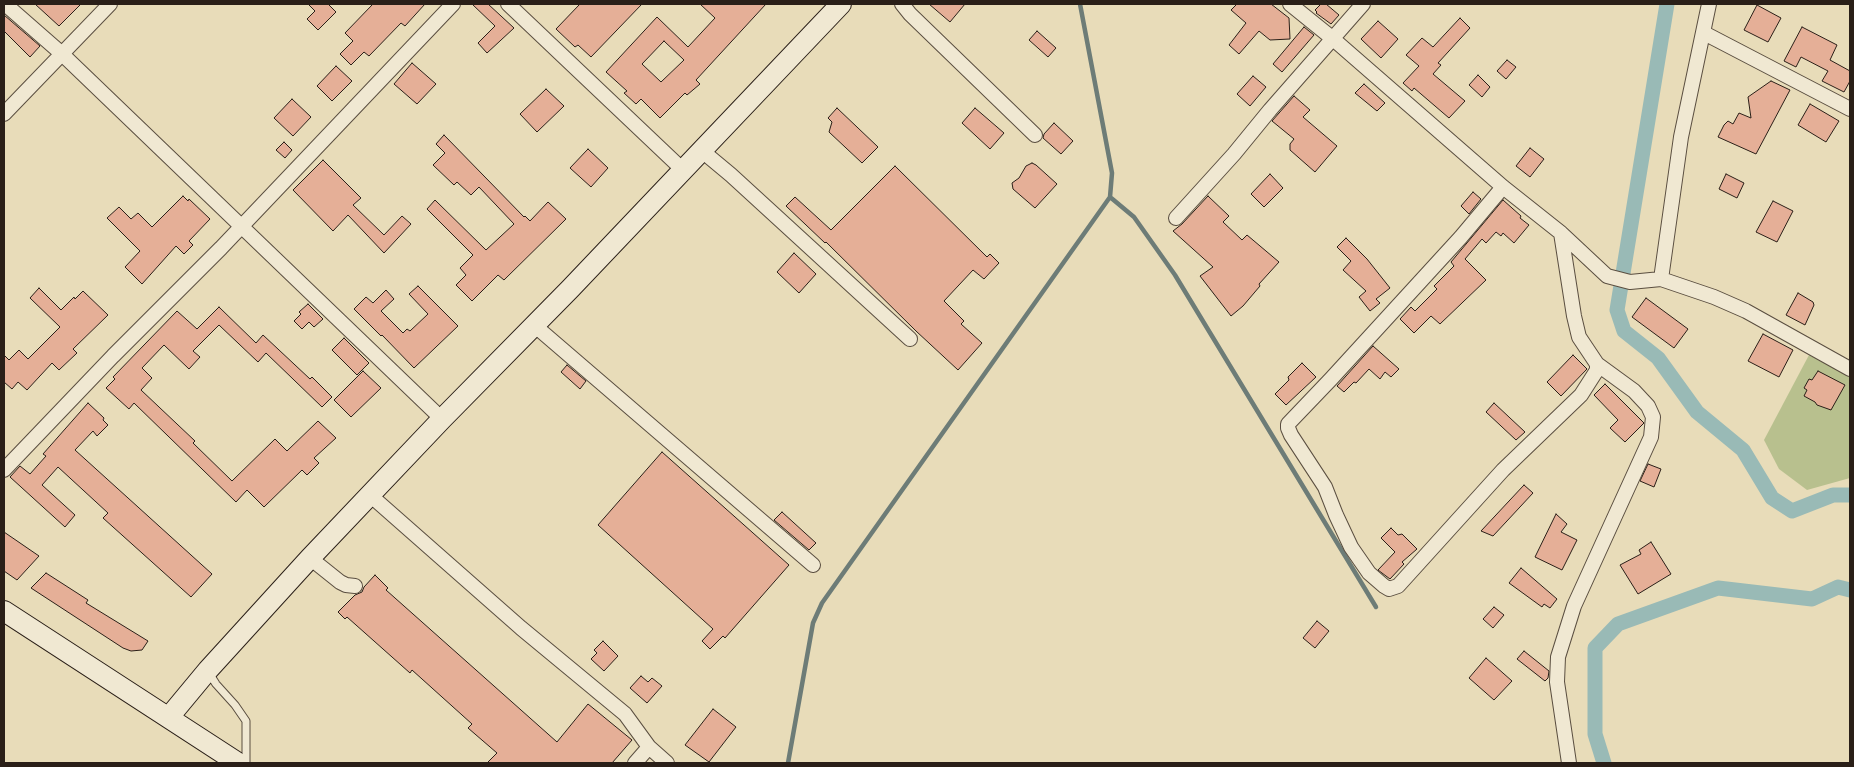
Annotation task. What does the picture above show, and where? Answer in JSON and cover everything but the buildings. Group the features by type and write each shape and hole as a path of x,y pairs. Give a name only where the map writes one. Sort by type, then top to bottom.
{"main road":[{"path":"168,718 208,670 310,558 840,4"},
{"path":"4,611 238,763"}],"street":[{"path":"5,4 61,53 442,419"},
{"path":"4,114 110,4"},
{"path":"4,470 453,4"},
{"path":"508,4 683,170"},
{"path":"902,4 910,14 1035,135"},
{"path":"1290,4 1503,186 1561,233 1588,257 1599,271 1612,279 1630,282 1661,279 1714,297 1746,312 1850,369"},
{"path":"1176,218 1234,154 1363,4"},
{"path":"1661,279 1681,137 1709,4"},
{"path":"1704,33 1850,109"},
{"path":"701,150 731,175 910,339"},
{"path":"1503,186 1461,237 1288,424 1291,435 1324,487 1351,547 1369,573 1384,586 1389,588 1398,586 1503,470 1581,395 1597,370 1597,364"},
{"path":"1561,233 1579,337 1597,364 1643,399 1651,411 1653,427 1651,437 1574,606 1558,657 1557,682 1569,763"},
{"path":"534,325 813,565"},
{"path":"370,495 520,628 625,714 649,747 667,763"},
{"path":"310,558 340,582 355,586"},
{"path":"635,763 649,747"}],"lane":[{"path":"208,670 216,684 235,705 246,721 246,763"}],"green space":[{"path":"1809,355 1850,377 1850,478 1807,490 1779,469 1764,440"}],"waterway":[{"path":"788,763 813,623 822,603 1110,197 1112,173 1080,4"},
{"path":"1667,4 1617,310 1624,331 1658,358 1697,412 1743,450 1772,498 1792,511 1833,495 1850,495"},
{"path":"1110,197 1134,217 1175,275 1376,607"},
{"path":"1604,763 1595,734 1595,648 1618,624 1718,588 1812,599 1838,587 1850,590"}]}
